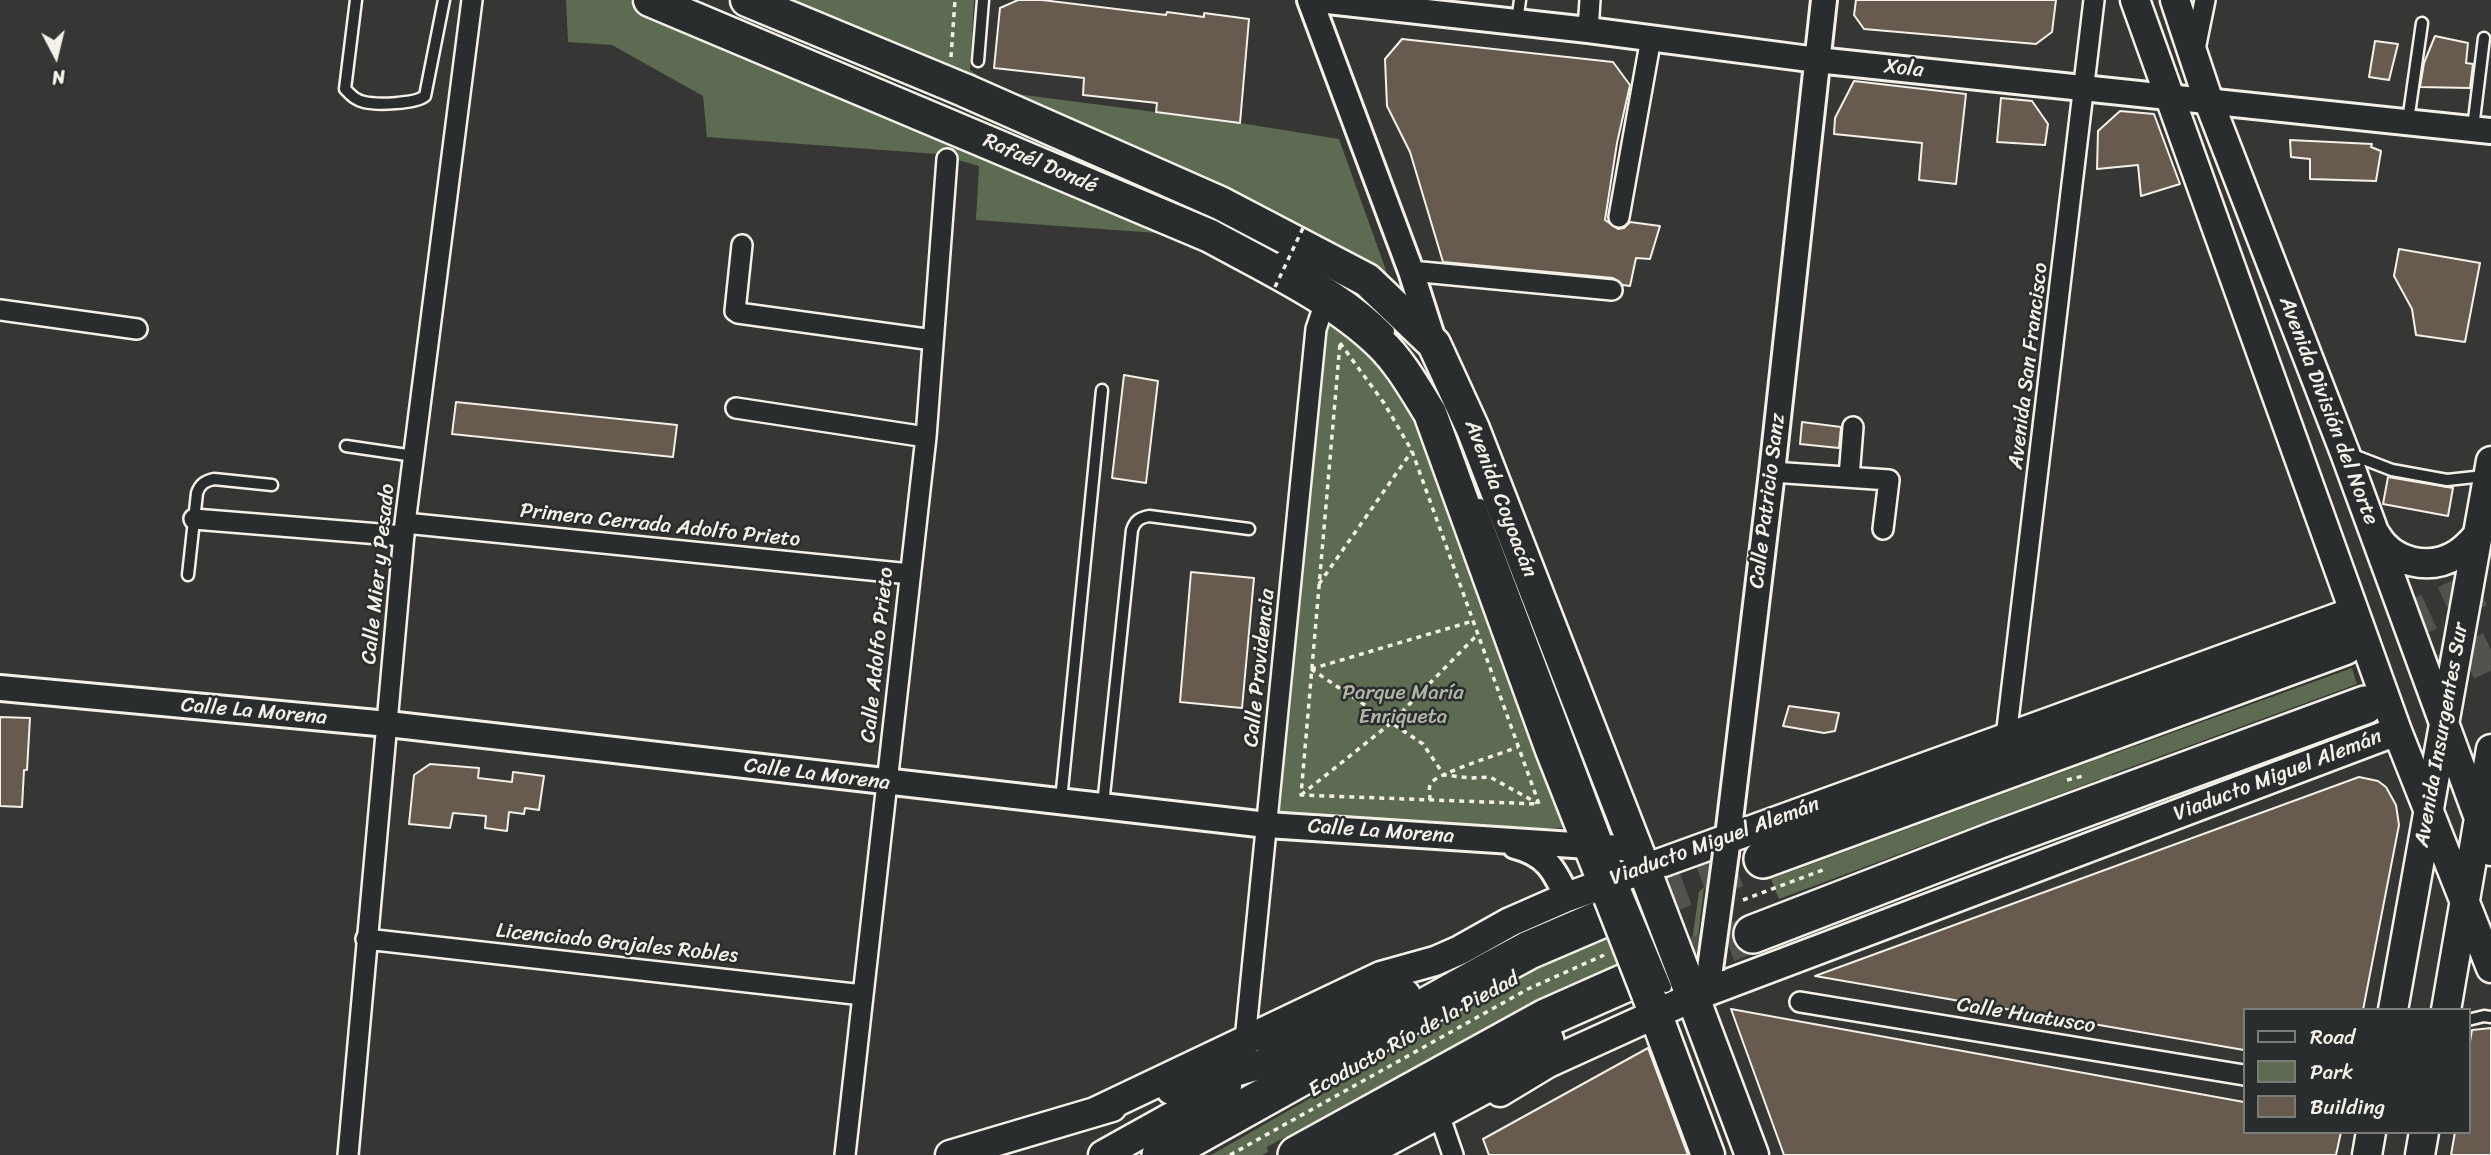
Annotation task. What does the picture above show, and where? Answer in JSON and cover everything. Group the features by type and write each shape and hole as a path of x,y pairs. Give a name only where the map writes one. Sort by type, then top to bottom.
{"highway":[{"name":"Viaducto Miguel Alemán","path":"1763,859 2344,646"},
{"name":"Viaducto Miguel Alemán","path":"1748,917 1997,840 2365,705"},
{"name":"Viaducto Miguel Alemán","path":"1161,1155 1529,950 1645,946"},
{"name":"Viaducto Miguel Alemán","path":"1297,1155 1503,1040 1645,946"},
{"path":"1353,1155 1485,1084 1550,1038 1645,946"},
{"path":"1259,1051 1412,993 1490,971"}],"main road":[{"name":"Rafaél Dondé","path":"650,0 1210,236 1352,318 1381,344 1402,357"},
{"name":"Rafaél Dondé","path":"747,0 949,84 1220,203 1367,280 1434,344"},
{"name":"Avenida División del Norte","path":"2135,0 2396,731 2491,968"},
{"name":"Avenida División del Norte","path":"2175,0 2209,102 2345,453 2487,841"},
{"name":"Avenida Coyoacán","path":"1434,344 1473,429 1645,946"},
{"name":"Avenida Coyoacán","path":"1402,357 1430,413 1552,750 1645,946"},
{"name":"Avenida Insurgentes Sur","path":"2393,1008 2490,469"},
{"path":"2373,530 2379,540 2398,556 2422,563 2434,563 2458,554 2477,536"},
{"name":"Viaducto Miguel Alemán","path":"1392,1155 1548,1063 1726,845 2007,737 2353,612"},
{"name":"Viaducto Miguel Alemán","path":"1103,1155 1259,1051 1381,976 1435,961 1510,922 1567,897 1645,946 2396,731"},
{"path":"2446,1008 2466,902 2487,841 2491,749"},
{"path":"1645,946 1708,1155"},
{"path":"1645,946 1752,1155"},
{"path":"950,1155 1095,1112 1259,1051"},
{"path":"2367,1155 2371,1134"},
{"path":"2420,1155 2424,1134"}],"street":[{"name":"Calle Mier y Pesado","path":"348,1155 405,530 472,0"},
{"name":"Avenida Coyoacán","path":"1310,0 1410,271 1434,344"},
{"name":"Xola","path":"1319,0 1518,11 1588,30 1817,60 2482,130"},
{"path":"1588,30 1590,0"},
{"name":"Calle Patricio Sanz","path":"1645,946 1726,845 1772,472 1824,0"},
{"name":"Avenida San Francisco","path":"2007,737 2094,0"},
{"path":"2194,55 2205,0"},
{"path":"1619,217 1651,38"},
{"name":"Calle Adolfo Prieto","path":"845,1155 926,437 947,159"},
{"path":"742,245 735,311 738,313 933,340"},
{"path":"1410,271 1612,290"},
{"name":"Calle Providencia","path":"1259,1051 1267,825 1316,329 1325,302"},
{"path":"0,310 137,329"},
{"path":"736,408 926,437"},
{"path":"1849,477 1853,427"},
{"path":"1772,472 1889,480 1883,528"},
{"name":"Primera Cerrada Adolfo Prieto","path":"194,519 405,530 910,574"},
{"name":"Calle La Morena","path":"0,688 388,724 1267,825 1488,839 1645,946"},
{"path":"1488,839 1541,856 1556,873 1567,897"},
{"name":"Licenciado Grajales Robles","path":"366,939 863,995"},
{"name":"Calle Huatusco","path":"1800,1002 2242,1075"},
{"path":"1443,1126 1453,1155"}],"lane":[{"path":"356,0 345,89 354,98 365,103 418,102 425,96 444,0"},
{"path":"978,61 983,0"},
{"path":"2408,122 2422,23"},
{"path":"2482,130 2484,38"},
{"path":"1130,190 1218,228"},
{"path":"1269,251 1348,294 1371,312 1402,357"},
{"path":"1061,801 1102,390"},
{"path":"346,446 414,456"},
{"path":"2345,453 2392,470 2447,480 2490,469"},
{"path":"188,575 200,485 214,479 272,485"},
{"path":"1474,488 1645,946 1717,1155"},
{"path":"1103,806 1132,530 1135,523 1149,516 1249,529"},
{"path":"1645,946 1702,1053"},
{"path":"2470,1020 2491,1017"}],"path":[{"path":"949,84 955,0"},
{"path":"1275,287 1304,226"},
{"path":"1301,795 1340,343 1384,403 1412,451 1539,804"},
{"path":"1318,587 1412,451"},
{"path":"1311,669 1473,621"},
{"path":"1301,795 1391,723 1478,634"},
{"path":"1311,669 1423,744 1444,775 1490,777 1539,804"},
{"path":"1430,800 1431,782 1518,747"},
{"path":"1301,795 1539,804"},
{"path":"1748,917 1806,877"},
{"name":"Ecoducto Río de la Piedad","path":"1230,1155 1528,989 1645,946"}],"green space":[{"path":"566,0 629,0 1199,236 976,220 979,166 937,154 707,137 703,96 612,45 568,42"},
{"path":"769,0 974,0 970,70 1001,92 1240,123 1339,139 1388,276 956,78"},
{"name":"Parque María Enriqueta","path":"1327,313 1402,383 1572,827 1512,831 1273,820"},
{"path":"2352,668 2357,684 2112,774 2113,780 2102,784 2100,779 1779,899 1771,879 2093,761 2092,756 2103,752 2105,757"},
{"path":"1704,887 1697,945 1692,941 1699,892"},
{"path":"1606,936 1618,967 1527,1006 1267,1147 1268,1152 1262,1155 1211,1155 1548,962"}],"building":[{"path":"1018,0 1042,0 1166,15 1167,12 1204,17 1204,13 1249,19 1240,123 1156,112 1157,103 1083,95 1084,78 994,68 1000,8"},
{"path":"1856,0 2056,0 2052,32 2036,44 1864,29 1854,15"},
{"path":"2435,36 2468,43 2466,63 2473,64 2470,88 2420,87 2424,63"},
{"path":"1402,39 1613,62 1630,85 1617,143 1605,220 1618,229 1624,228 1630,222 1660,226 1650,259 1636,258 1630,286 1613,278 1443,262 1410,152 1387,106 1385,59"},
{"path":"2375,41 2398,44 2389,80 2369,77"},
{"path":"1854,81 1966,94 1956,184 1919,180 1922,143 1834,134 1835,118"},
{"path":"2001,98 2032,101 2048,124 2045,145 1997,142"},
{"path":"2120,111 2154,114 2180,184 2141,196 2138,165 2097,169 2098,131"},
{"path":"2290,140 2372,144 2371,147 2381,151 2376,181 2310,179 2310,159 2291,157"},
{"path":"2399,249 2480,263 2465,342 2416,335 2412,309 2394,276"},
{"path":"1124,375 1158,381 1146,483 1112,478"},
{"path":"456,402 677,425 673,457 452,434"},
{"path":"1802,422 1841,427 1839,448 1800,444"},
{"path":"2388,477 2453,488 2448,516 2383,504"},
{"path":"1191,572 1254,578 1242,708 1180,702"},
{"path":"1789,706 1839,713 1835,731 1824,733 1783,726"},
{"path":"0,717 30,718 22,807 0,806"},
{"path":"430,764 479,768 478,778 512,782 513,772 544,776 539,810 525,808 524,814 509,812 507,831 485,828 486,816 453,813 450,828 409,824 414,775"},
{"path":"2359,777 2378,781 2386,787 2396,805 2399,825 2363,1008 2242,1008 2242,1050 1815,976"},
{"path":"1731,1009 2242,1102 2242,1134 2341,1134 2336,1155 1784,1155"},
{"path":"2491,1028 2491,1155 2451,1155 2455,1134 2470,1134 2472,1030"},
{"path":"1648,1048 1688,1155 1489,1155 1483,1139"}],"tunnel":[{"path":"2344,646 2390,630 2491,583"},
{"path":"2365,705 2491,650"},
{"path":"1599,920 1763,859"},
{"path":"1625,983 1753,934"}]}
